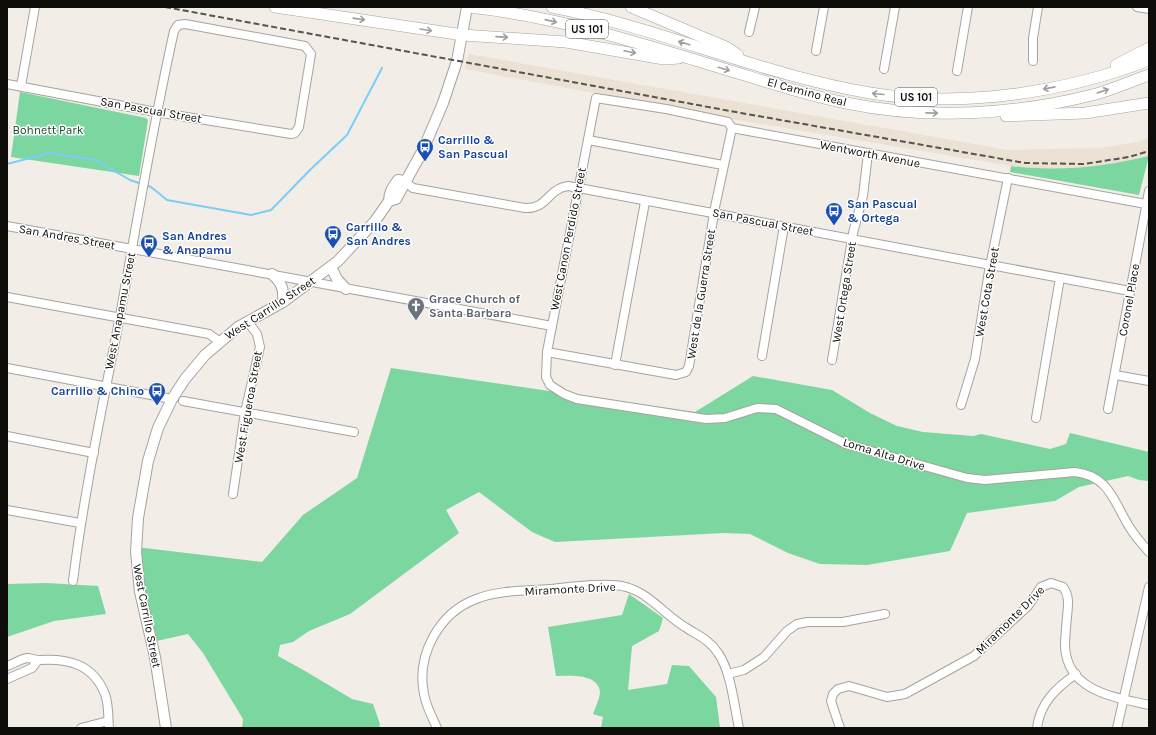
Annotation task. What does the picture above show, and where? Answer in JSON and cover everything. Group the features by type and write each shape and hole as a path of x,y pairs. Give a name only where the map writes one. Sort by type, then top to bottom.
{"highway":[{"path":"275,7 463,35 566,42 664,59 686,58"},
{"name":"El Camino Real","path":"468,7 485,9 607,34 805,94 847,104 915,112 982,113 1034,107 1098,93 1149,75"},
{"name":"El Camino Real","path":"552,7 604,19 834,86 872,93 928,97 978,97 1021,93 1087,80 1149,60"},
{"path":"631,7 726,47 748,62"},
{"path":"1087,80 1149,48"},
{"path":"982,113 1010,117 1069,114 1117,109 1149,103"}],"main road":[{"name":"West Carrillo Street","path":"166,728 157,664 140,592 136,552 138,518 148,461 158,428 172,399 195,366 220,342 248,322 283,302 311,282 360,239 375,221 389,201 389,194 398,180 404,181 423,150 443,103 463,35 468,7"},
{"path":"331,266 337,279 346,289"},
{"path":"272,274 279,280 284,289 283,302"}],"street":[{"path":"21,86 35,7"},
{"path":"749,32 755,7"},
{"path":"816,51 824,7"},
{"path":"884,69 896,7"},
{"path":"957,71 968,7"},
{"path":"1033,60 1033,38 1038,7"},
{"path":"1137,7 1149,9"},
{"name":"West Anapamu Street","path":"73,581 80,523 147,173 156,112 174,31 178,25 184,24 308,48 312,54 299,127 295,133"},
{"name":"San Pascual Street","path":"7,84 156,112 291,134 295,133"},
{"name":"Wentworth Avenue","path":"596,98 700,115 728,122 732,128 1146,204"},
{"name":"West Canon Perdido Street","path":"547,381 547,352 596,98"},
{"name":"West de la Guerra Street","path":"615,365 680,375 686,372 689,366 715,213 732,128"},
{"path":"588,140 724,165"},
{"name":"West Ortega Street","path":"832,360 853,240 863,196 868,153"},
{"name":"West Cota Street","path":"961,405 975,360 1008,178"},
{"name":"San Pascual Street","path":"404,181 413,188 525,208 535,208 542,205 558,188 568,186 645,202 715,213 1130,291"},
{"name":"Coronel Place","path":"1108,409 1149,191"},
{"path":"547,352 615,365 645,202"},
{"name":"San Andres Street","path":"7,226 552,326"},
{"path":"762,356 784,226"},
{"path":"1036,418 1060,278"},
{"path":"7,297 209,334 220,342"},
{"name":"West Figueroa Street","path":"233,494 245,412 260,347 257,334 248,322"},
{"path":"7,368 172,399"},
{"path":"1115,375 1149,381"},
{"name":"Loma Alta Drive","path":"547,381 552,387 577,399 697,418 725,418 760,408 776,409 846,444 966,478 985,480 1075,472 1085,474 1097,480 1107,488 1129,526 1149,552"},
{"path":"183,401 354,432"},
{"path":"7,436 94,453"},
{"path":"7,510 80,523"},
{"name":"Miramonte Drive","path":"840,728 831,701 833,694 838,689 849,686 887,697 905,694 974,656 1006,628 1028,606 1041,587 1047,584 1060,585 1068,596 1065,647 1068,661 1076,674 1093,690 1149,705"},
{"name":"Miramonte Drive","path":"437,728 427,706 423,685 424,662 430,642 439,627 454,612 475,600 495,594 588,586 620,586 631,588 644,595 685,627 708,641 718,653 728,674 739,728"},
{"path":"1118,728 1123,699 1149,587"},
{"path":"728,674 744,670 764,657 787,631 797,624 808,622 843,622 885,614"},
{"path":"7,666 28,658 38,660 49,658 65,660 87,670 98,681 105,695 109,724 81,728"},
{"path":"7,679 32,668 38,660"},
{"path":"1037,728 1039,718 1048,699 1062,684 1076,674"}],"shaded area":[{"path":"469,54 1008,150 1100,148 1138,142 1149,137 1149,156 1104,166 1071,169 1047,170 1011,166 726,118 465,69"}],"green space":[{"name":"Bohnett Park","path":"20,92 146,118 148,120 139,176 11,157"},
{"path":"1149,156 1139,195 1010,172 1011,166 1047,169 1098,166"},
{"path":"391,368 695,412 753,376 832,390 870,413 897,426 923,432 973,436 981,434 1050,449 1066,444 1070,433 1149,452 1149,481 1139,480 1128,476 1079,487 1055,501 967,513 950,551 867,565 820,564 788,553 750,534 724,533 555,542 532,532 479,492 446,510 459,533 350,614 309,631 293,642 280,645 278,656 352,699 373,704 380,724 379,728 242,728 243,719 203,653 188,634 152,642 136,547 262,562 303,515 357,478"},
{"path":"47,583 98,586 106,614 54,621 7,637 7,584"},
{"path":"629,594 663,618 659,631 632,646 628,690 667,684 672,665 689,666 716,697 720,728 601,728 603,717 593,714 600,694 598,686 594,681 575,676 556,676 548,627 622,615"}],"waterway":[{"path":"146,185 151,187 167,200 251,215 271,210 347,135 382,68"},
{"path":"7,164 50,153 95,160 130,180 142,184"}],"railway":[{"path":"165,7 741,113 1025,163 1084,164 1129,157 1149,151"}],"place":[{"name":"Carrillo & San Pascual","path":"425,162"},
{"name":"San Pascual & Ortega","path":"834,226"},
{"name":"Carrillo & San Andres","path":"333,249"},
{"name":"San Andres & Anapamu","path":"149,258"},
{"name":"Grace Church of Santa Barbara","path":"416,321"},
{"name":"Carrillo & Chino","path":"157,406"}]}
